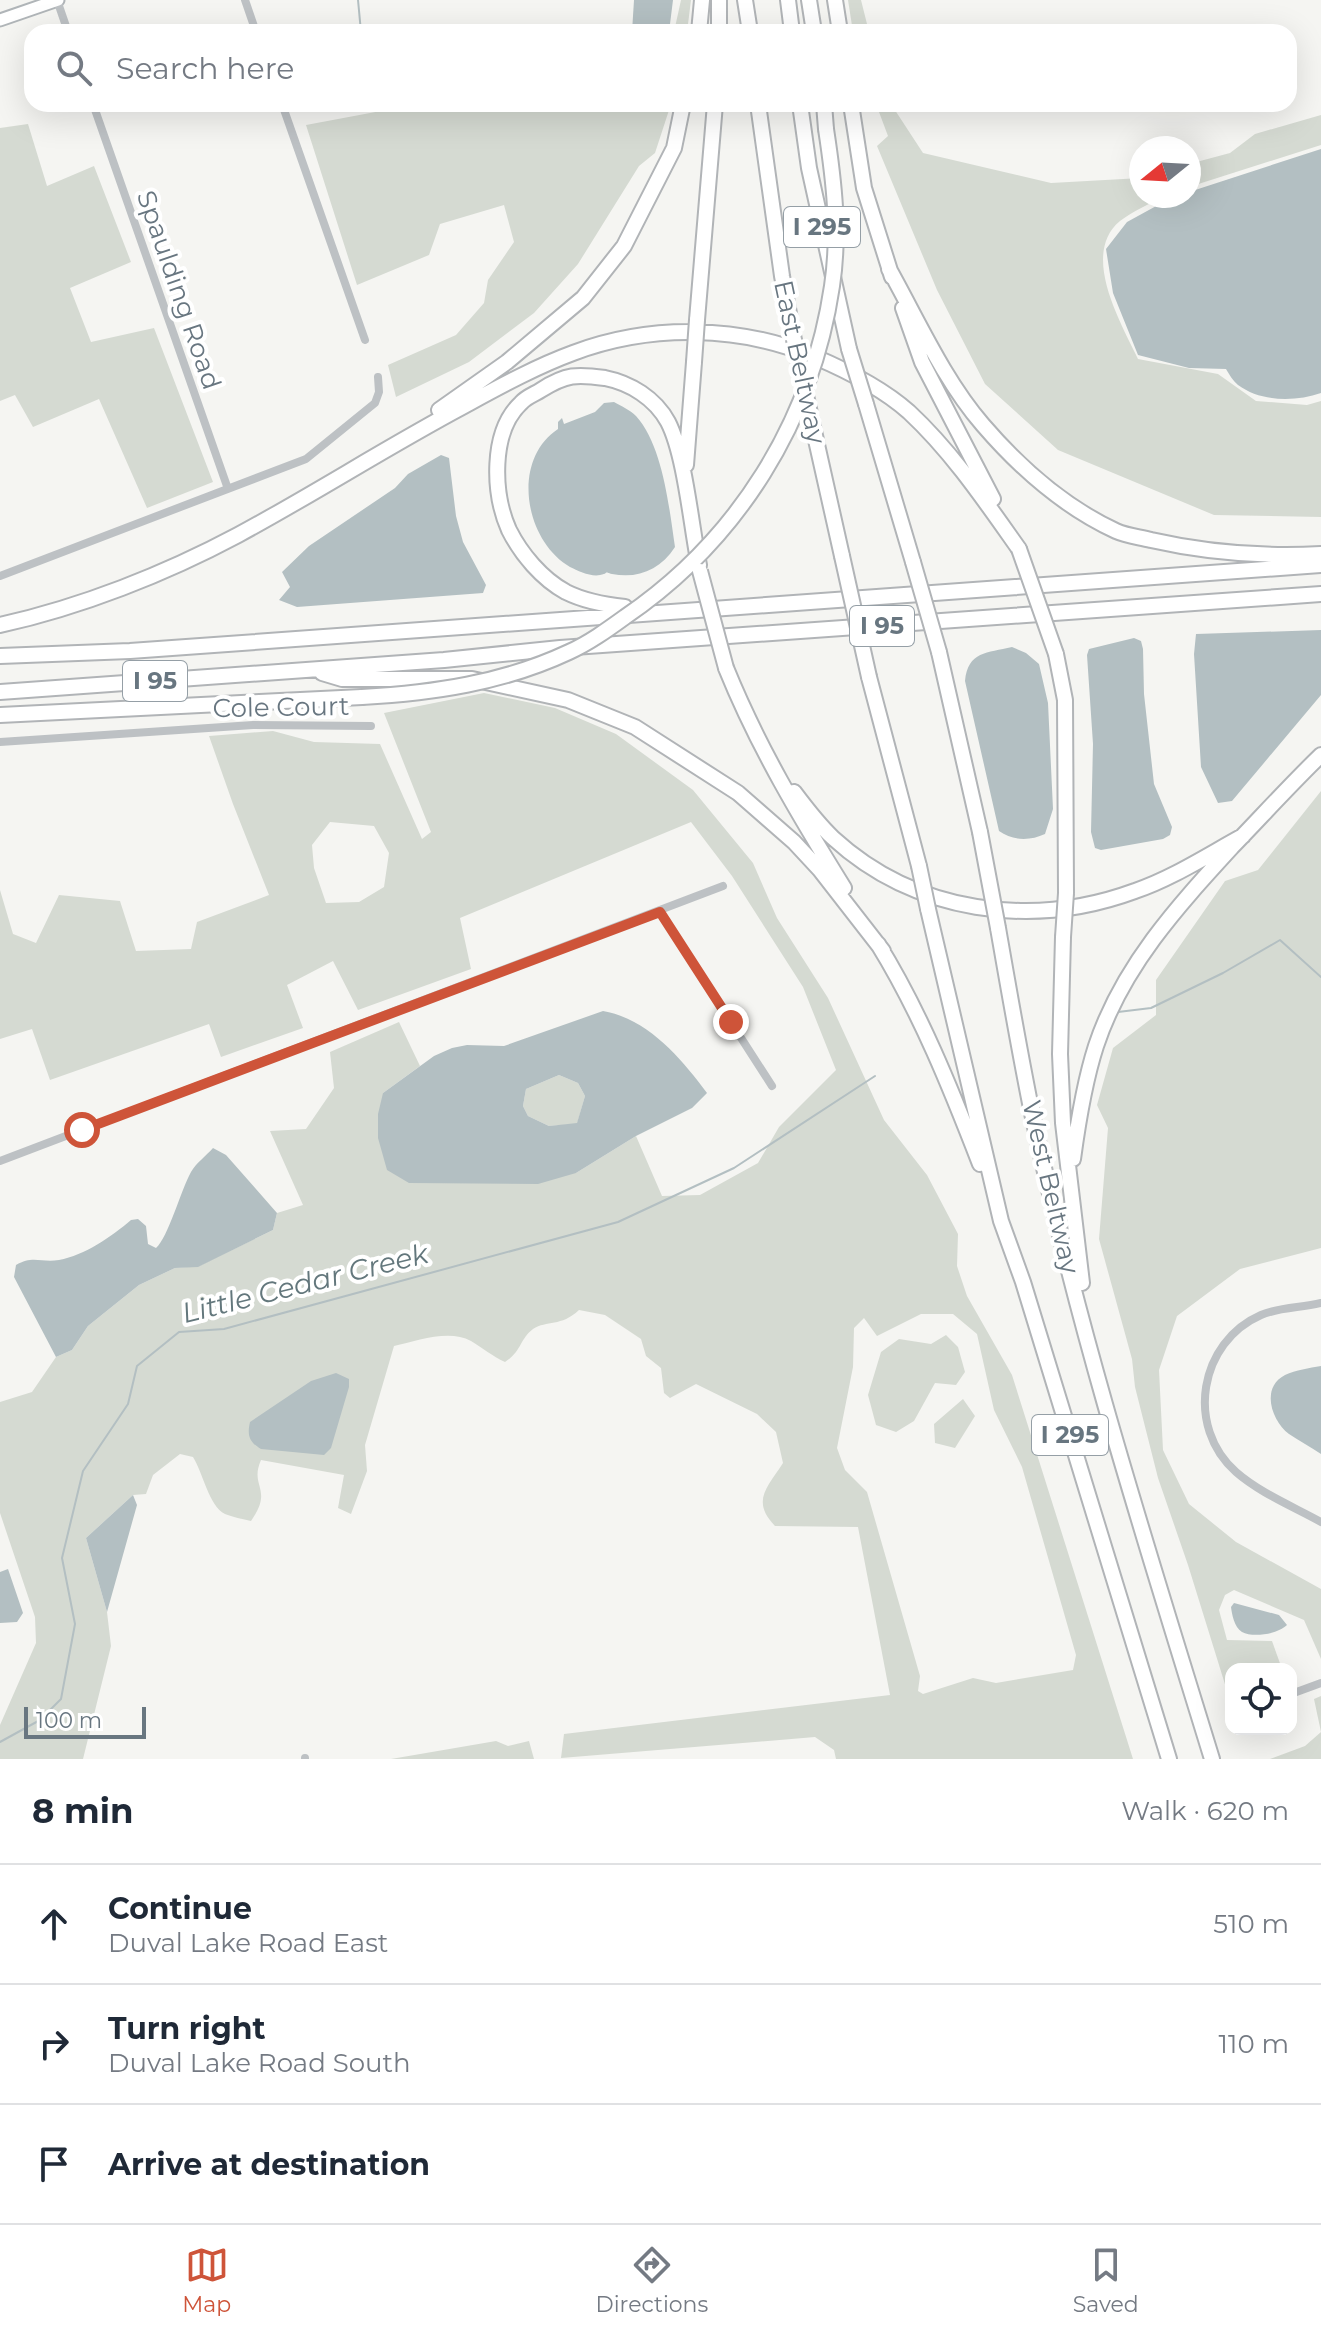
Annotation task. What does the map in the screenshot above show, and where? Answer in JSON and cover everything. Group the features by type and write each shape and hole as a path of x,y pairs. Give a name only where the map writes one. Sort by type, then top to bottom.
{"highway":[{"path":"700,24 702,0"},
{"path":"719,0 719,24"},
{"path":"745,0 749,24"},
{"path":"788,0 791,24"},
{"path":"809,0 813,24"},
{"path":"835,0 839,24"},
{"path":"393,443 507,362 583,298 624,246 674,148 681,112"},
{"path":"684,485 714,112"},
{"name":"East Beltway","path":"759,112 793,335 855,617"},
{"name":"East Beltway","path":"801,112 809,168 849,349 926,607"},
{"path":"0,715 405,695 471,685 568,653 591,641 668,586 728,524 761,479 791,424 807,386 822,335 832,284 836,225 834,180 825,112"},
{"path":"852,112 864,188 922,362 1019,549 1056,654 1065,700 1066,893 1060,1054 1063,1123 1080,1269 1121,1460"},
{"path":"889,269 945,370 982,424 1031,475 1070,506 1119,532 1188,548 1266,556 1321,554"},
{"path":"0,625 66,606 179,563 237,536 393,443 575,352 668,332 729,334 807,354 840,367 888,396 909,412 971,481 1019,549"},
{"path":"657,611 602,604 566,592 531,564 509,530 501,503 498,463 502,431 520,403 559,379 579,374 622,381 649,398 668,421 679,455 700,571 726,668 746,717 782,788 883,951 910,1001 959,1110 1001,1221"},
{"name":"I 95","path":"0,656 130,651 1321,565"},
{"name":"I 95","path":"0,692 1321,594"},
{"name":"West Beltway","path":"926,607 980,832 1033,1119 1076,1294 1121,1460 1212,1759"},
{"name":"West Beltway","path":"855,617 919,866 1001,1221 1023,1282 1169,1759"},
{"path":"310,670 342,679 472,679 568,700 635,727 738,793 783,832 820,870 883,951"},
{"path":"746,717 795,793 822,827 844,847 869,866 906,887 982,910 1029,912 1090,904 1135,892 1243,836"},
{"path":"1072,1192 1079,1117 1096,1047 1122,987 1144,950 1181,903 1275,798 1321,755"}],"street":[{"path":"0,20 57,0 65,24"},
{"path":"245,0 253,24"},
{"name":"Spaulding Road","path":"96,112 228,489"},
{"path":"285,112 365,340"},
{"path":"0,576 306,459 375,403 379,392 378,377"},
{"name":"Cole Court","path":"0,742 253,725 371,726"},
{"path":"0,1161 723,886"},
{"path":"660,912 772,1086"},
{"path":"1321,1303 1275,1310 1245,1324 1221,1347 1212,1362 1204,1396 1208,1430 1225,1461 1247,1480 1321,1522"},
{"path":"1297,1692 1321,1683"}],"shaded area":[{"path":"634,0 673,0 670,24 632,24"},
{"path":"681,0 691,0 688,24 676,24"},
{"path":"848,0 861,0 867,24 852,24"},
{"path":"375,112 668,112 655,153 639,166 578,264 534,313 469,362 396,397 388,365 456,335 484,303 488,280 514,242 504,205 440,224 429,255 357,285 306,125"},
{"path":"879,112 896,112 923,153 1051,183 1129,179 1129,208 1142,208 1120,221 1109,235 1104,251 1104,270 1114,308 1138,359 1218,374 1256,401 1307,405 1321,401 1321,517 1214,515 1058,450 985,384 937,290 877,146 888,136"},
{"path":"1321,115 1321,145 1201,183 1201,161 1230,153 1255,134"},
{"path":"28,124 47,186 94,166 131,262 70,288 91,342 154,328 213,482 147,508 99,399 33,427 15,395 0,401 0,128"},
{"path":"1321,149 1321,393 1289,399 1257,395 1238,385 1226,369 1189,368 1138,355 1113,293 1106,249 1127,222 1153,208 1201,208 1201,188"},
{"path":"614,402 636,416 653,444 663,478 675,547 662,562 648,571 631,575 606,572 593,575 570,567 554,555 542,538 529,500 529,479 543,443 558,429 562,418 564,424 595,412 604,403"},
{"path":"441,455 449,458 456,516 463,542 486,585 483,593 297,607 279,600 290,587 282,572 309,546 395,488 408,474"},
{"path":"1321,630 1321,695 1232,801 1218,803 1201,767 1194,654 1196,634"},
{"path":"1134,638 1141,641 1143,649 1144,694 1154,784 1172,827 1170,835 1163,839 1101,850 1095,848 1091,832 1093,744 1087,655 1089,649"},
{"path":"1012,647 1039,664 1048,703 1053,809 1045,834 1028,839 1010,837 999,831 965,681 970,664 980,655"},
{"path":"484,693 555,708 616,734 693,790 753,863 777,918 828,998 884,1120 927,1175 958,1234 957,1266 967,1296 1012,1375 1133,1759 836,1759 834,1750 815,1737 561,1758 564,1734 890,1695 858,1527 775,1526 763,1502 767,1487 783,1463 776,1432 757,1414 696,1384 670,1398 664,1393 661,1368 646,1356 641,1339 605,1315 579,1310 566,1319 533,1329 515,1354 505,1362 471,1341 453,1336 394,1346 365,1445 367,1471 351,1514 338,1508 344,1475 261,1460 258,1476 261,1501 258,1510 251,1521 228,1515 219,1510 210,1497 193,1457 180,1454 153,1475 146,1494 133,1495 86,1538 107,1612 111,1646 83,1759 0,1759 0,1725 36,1643 35,1617 0,1513 0,1402 32,1392 56,1357 72,1350 88,1326 139,1285 175,1268 199,1266 273,1230 277,1213 303,1205 270,1131 306,1129 334,1088 330,1052 399,1022 420,1066 383,1093 576,1173 636,1136 662,1196 700,1195 758,1163 779,1127 836,1070 803,987 732,876 691,822 460,918 471,969 358,1010 333,961 287,985 303,1028 221,1057 209,1024 50,1080 32,1029 0,1039 0,890 13,934 36,943 59,895 120,901 136,951 191,949 197,922 269,895 209,736 273,731 314,742 380,744 422,839 431,832 384,713","holes":["330,822 374,826 389,853 384,887 359,902 326,903 314,868 312,845","921,1314 953,1314 977,1334 994,1410 1022,1467 1076,1655 1073,1670 996,1683 973,1678 923,1694 918,1691 920,1676 867,1492 845,1470 837,1448 853,1367 854,1328 864,1318 877,1336"]},
{"path":"1321,791 1321,1248 1240,1269 1177,1316 1159,1370 1163,1450 1189,1504 1236,1542 1321,1589 1321,1659 1304,1620 1234,1590 1225,1595 1219,1610 1227,1640 1272,1641 1280,1663 1225,1663 1225,1684 1158,1478 1135,1387 1132,1359 1099,1239 1108,1128 1097,1105 1113,1048 1156,1015 1156,980 1225,881 1258,870"},
{"path":"603,1011 619,1015 649,1031 675,1054 707,1093 692,1108 636,1136 576,1173 538,1184 409,1183 387,1170 378,1138 378,1114 383,1093 434,1056 452,1048 467,1045 504,1046","holes":["559,1075 578,1083 585,1096 577,1123 549,1126 528,1116 523,1106 526,1089"]},
{"path":"559,1075 578,1083 585,1096 577,1124 549,1126 528,1116 523,1106 526,1089"},
{"path":"213,1148 226,1155 277,1213 273,1230 198,1267 175,1268 139,1285 88,1326 72,1350 56,1357 14,1277 16,1265 27,1260 59,1260 78,1254 106,1239 131,1220 138,1219 146,1226 148,1244 156,1248 161,1243 191,1172"},
{"path":"946,1335 958,1347 965,1372 956,1385 935,1383 914,1421 896,1432 876,1425 868,1395 881,1352 899,1339 931,1344"},
{"path":"1321,1366 1321,1454 1283,1428 1274,1413 1271,1396 1277,1381 1285,1375"},
{"path":"336,1373 349,1379 349,1387 331,1448 324,1455 261,1449 251,1441 250,1422 311,1381"},
{"path":"963,1399 975,1416 955,1448 935,1443 934,1424"},
{"path":"133,1495 137,1505 107,1612 86,1538"},
{"path":"8,1569 23,1613 17,1622 0,1623 0,1572"},
{"path":"1234,1603 1279,1615 1287,1625 1265,1634 1242,1632 1233,1617 1231,1607"},
{"path":"1321,1696 1321,1732 1314,1699"},
{"path":"1321,1732 1321,1759 1270,1759 1305,1746"},
{"path":"496,1741 508,1746 529,1741 534,1759 391,1759"}],"waterway":[{"path":"358,0 360,24"},
{"name":"Little Cedar Creek","path":"1118,1012 1151,1008 1223,973 1280,940 1321,977"},
{"name":"Little Cedar Creek","path":"0,1742 40,1720 61,1699 75,1624 62,1558 83,1471 128,1404 137,1366 179,1332 224,1329 618,1222 734,1168 875,1076"}],"route":[{"path":"82,1130 660,912 731,1022"}]}
